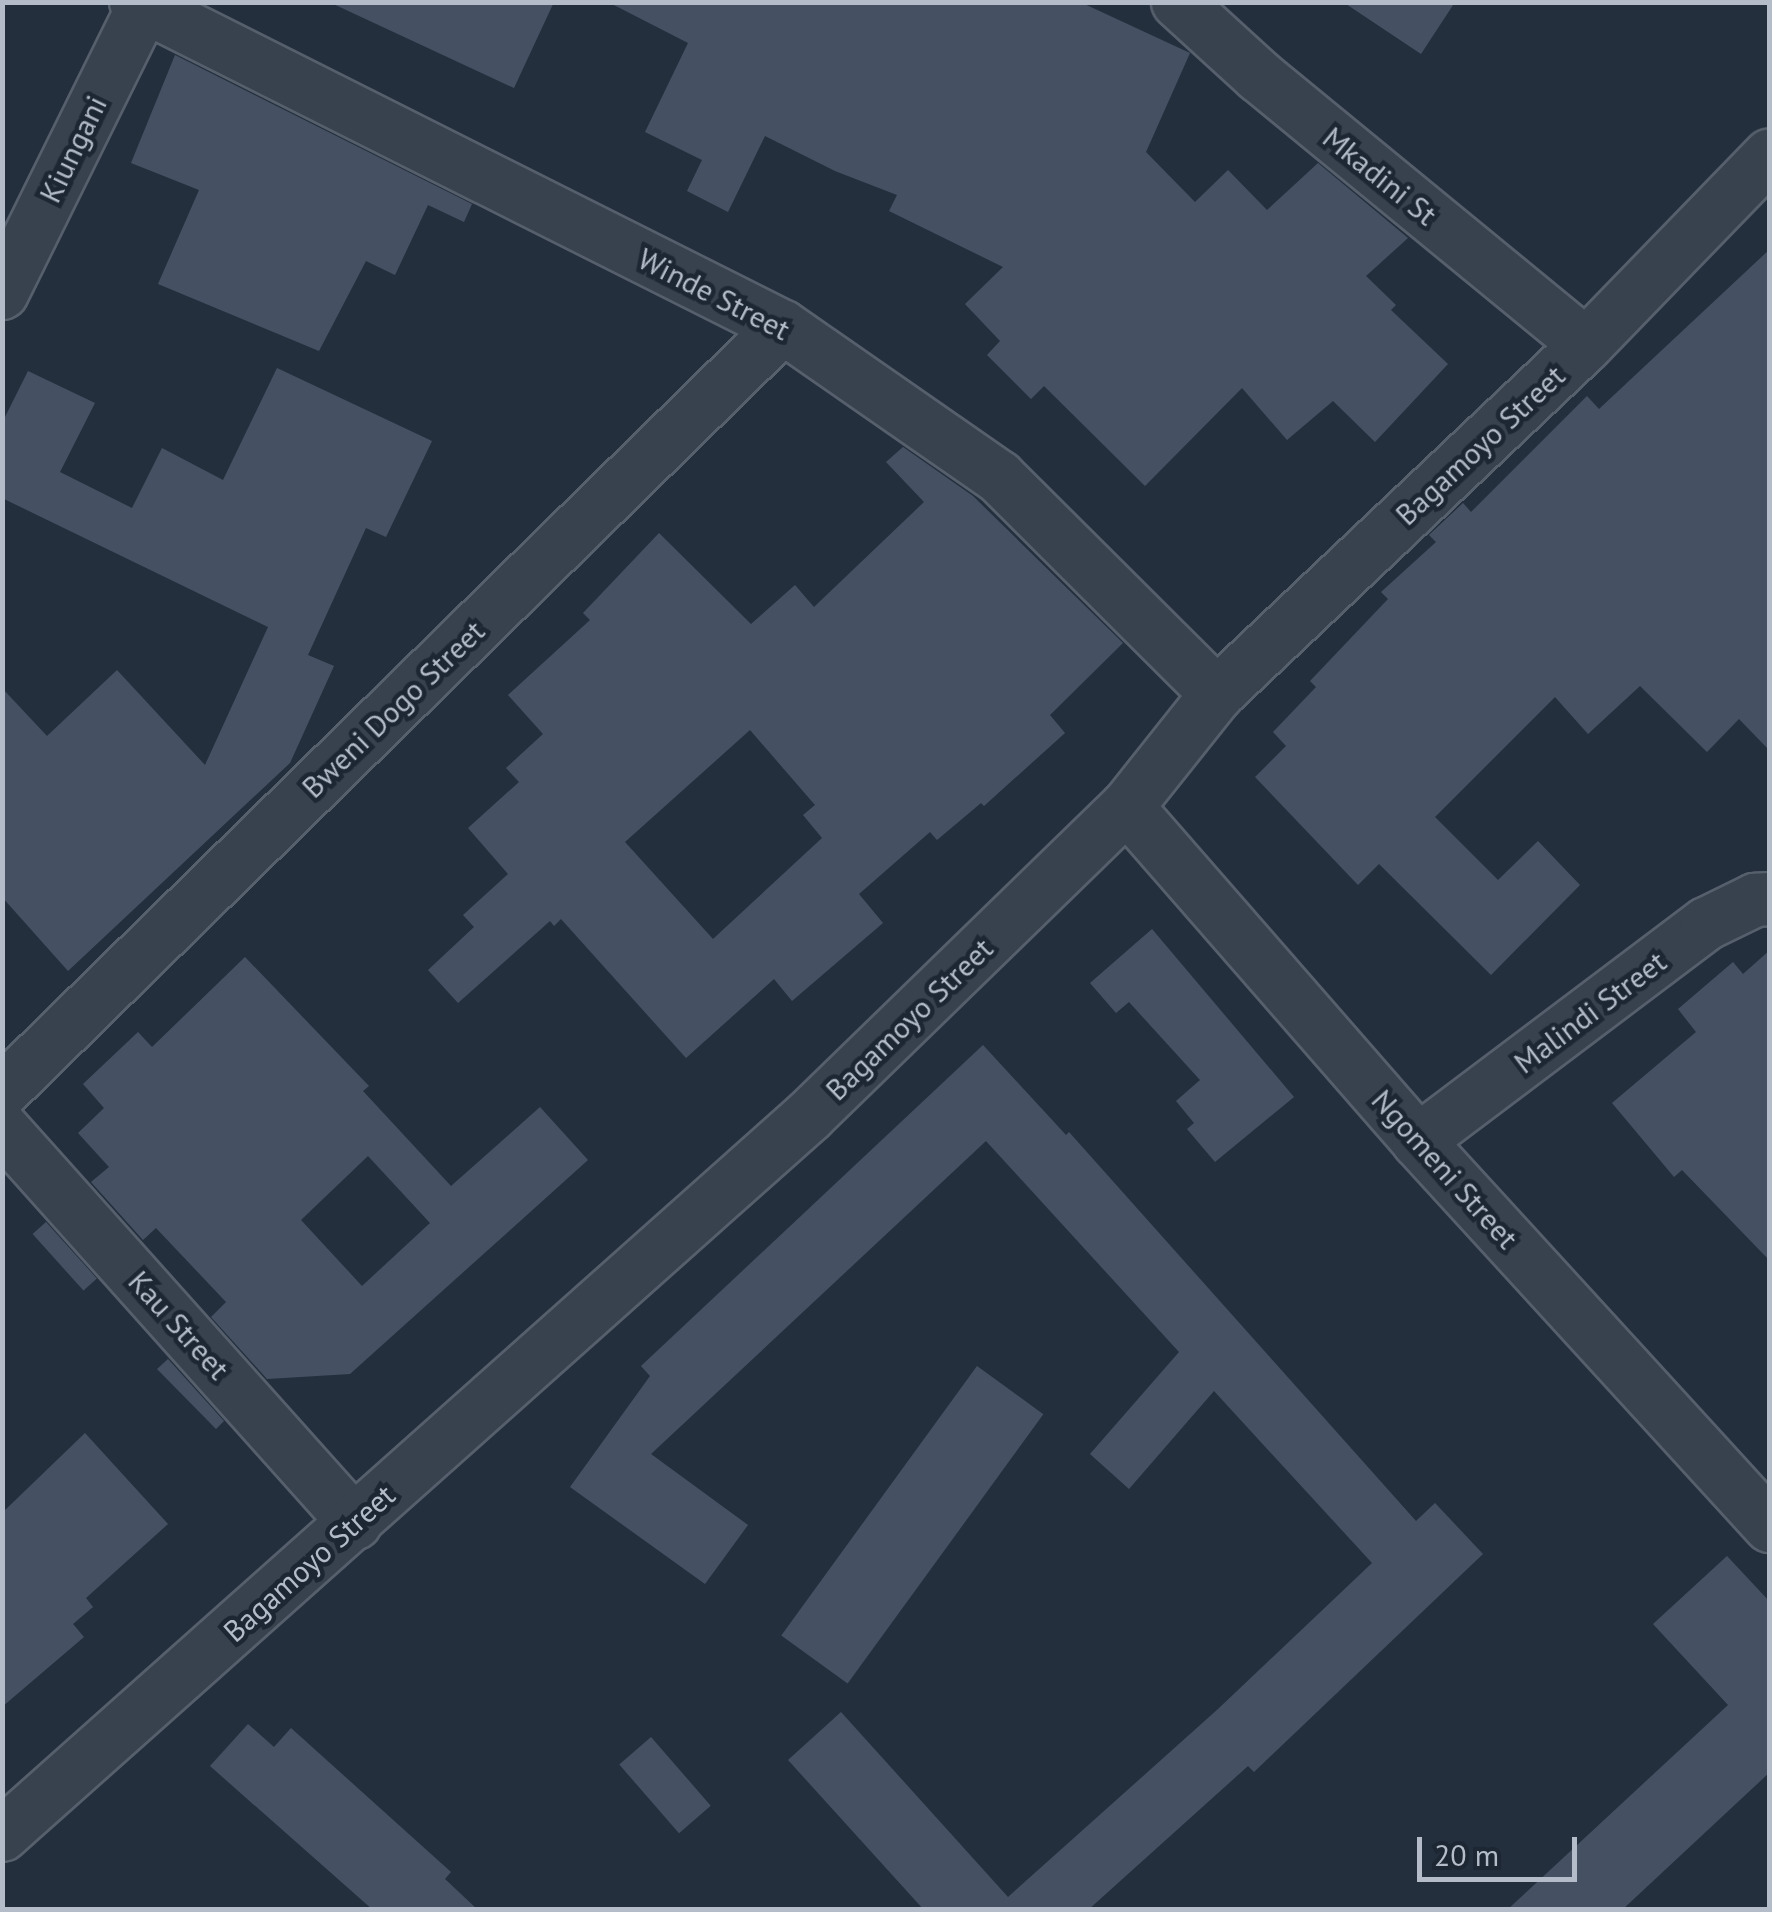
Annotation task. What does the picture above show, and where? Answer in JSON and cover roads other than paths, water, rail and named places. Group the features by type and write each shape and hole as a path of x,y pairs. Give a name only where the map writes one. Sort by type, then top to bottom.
{"street":[{"name":"Mkadini St","path":"1178,2 1259,76 1586,345"},
{"name":"Kiungani","path":"2,292 140,4"},
{"name":"Winde Street","path":"140,4 784,327 999,477 1217,694"},
{"name":"Bagamoyo Street","path":"2,1835 810,1115 1126,807 1217,694 1586,345 1770,155"},
{"name":"Bweni Dogo Street","path":"2,1092 784,327"},
{"name":"Ngomeni Street","path":"1126,807 1418,1142 1770,1526"},
{"name":"Malindi Street","path":"1418,1142 1706,924 1755,900 1770,899"},
{"name":"Kau Street","path":"2,1128 355,1523"}]}
